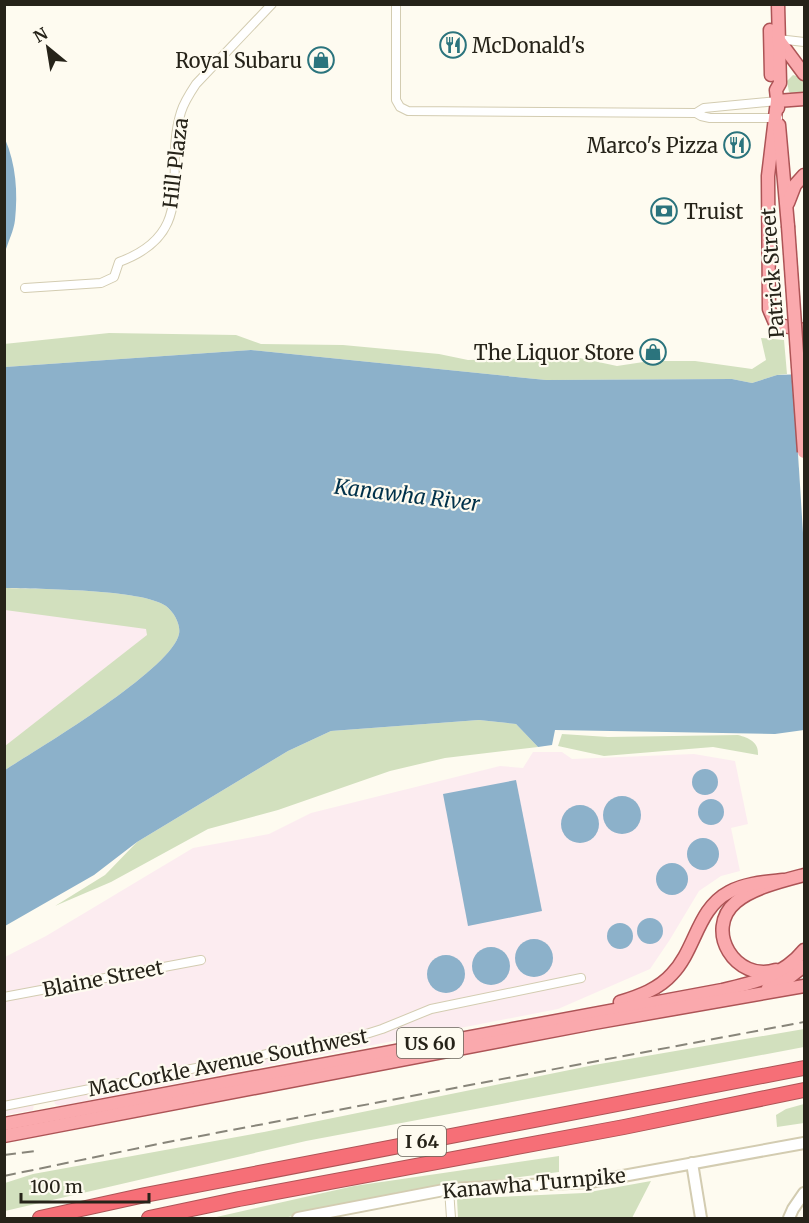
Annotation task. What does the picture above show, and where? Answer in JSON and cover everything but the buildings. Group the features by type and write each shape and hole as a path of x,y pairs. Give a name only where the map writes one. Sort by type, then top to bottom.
{"highway":[{"name":"I 64","path":"40,1218 145,1195 804,1068"},
{"name":"I 64","path":"149,1218 804,1090"}],"main road":[{"path":"770,4 772,83 776,96 777,118 768,176 769,309 775,323 804,330"},
{"path":"776,96 780,83 778,4"},
{"path":"778,39 804,74"},
{"path":"776,96 804,99"},
{"name":"Patrick Street","path":"777,118 787,207 804,452"},
{"path":"787,207 795,185 804,175"},
{"path":"577,1016 649,992 663,983 682,962 711,905 728,892 752,884 804,875"},
{"path":"783,880 744,896 736,902 724,919 722,930 723,942 729,953 741,965 764,972 790,964"},
{"name":"MacCorkle Avenue Southwest","path":"4,1124 753,983 790,964 804,950"},
{"name":"US 60","path":"735,997 779,983 804,966"},
{"path":"735,997 804,986"},
{"name":"MacCorkle Avenue Southwest","path":"4,1136 735,997"},
{"name":"Kanawha Turnpike","path":"298,1218 449,1189 590,1182 804,1143"},
{"path":"692,1163 700,1218"},
{"path":"789,1218 804,1193"}],"street":[{"name":"Hill Plaza","path":"25,288 101,283 114,277 119,262 147,249 161,231 173,208 178,123 188,97 196,84 273,4"},
{"path":"396,4 396,100 400,107 408,111 696,113 710,118 777,118"},
{"path":"778,39 804,42"},
{"path":"696,113 704,108 776,96"},
{"name":"Blaine Street","path":"4,997 201,960"},
{"path":"4,1106 363,1035 431,1009 581,978"},
{"path":"449,1189 451,1218"}],"shaded area":[{"path":"5,588 86,591 173,613 5,770"},
{"path":"533,752 562,752 572,759 694,754 735,761 748,824 731,828 740,871 721,876 699,891 650,969 558,1009 60,1106 55,1104 53,1097 34,1103 33,1110 5,1115 5,957 46,936 193,848 269,834 311,813 500,766 523,768"}],"green space":[{"path":"793,75 800,77 804,83 803,94 789,92 787,81"},
{"path":"109,333 236,335 261,344 343,345 439,354 468,360 575,357 617,366 650,361 695,361 752,369 766,360 761,338 784,340 787,374 752,383 732,379 546,380 251,350 5,367 4,344"},
{"path":"5,588 89,591 154,600 172,612 178,623 179,634 171,649 129,687 73,727 5,770 5,746 147,635 146,629 5,610"},
{"path":"479,720 516,724 538,747 445,758 390,771 278,810 208,829 111,882 55,906 105,875 137,842 288,751 331,731"},
{"path":"562,734 608,737 738,735 755,744 758,755 713,747 604,756 558,746"},
{"path":"804,1029 804,1047 306,1141 5,1211 5,1183 33,1174 264,1132 594,1065"},
{"path":"804,1104 804,1123 777,1127 776,1115 786,1109"},
{"path":"559,1156 559,1172 399,1192 284,1218 212,1218 354,1186"},
{"path":"651,1181 632,1218 458,1218 457,1199 584,1193"}],"water":[{"path":"5,139 14,168 16,199 14,224 5,252"},
{"name":"Kanawha River","path":"251,350 546,380 732,379 752,383 777,375 804,374 804,730 775,734 555,730 552,745 538,747 516,724 479,720 331,731 288,751 137,842 94,875 5,926 5,770 73,727 129,687 171,649 179,630 172,612 154,600 89,591 5,588 5,367"},
{"path":"705,769 714,773 718,782 714,791 705,795 696,791 692,782 696,773"},
{"path":"516,780 542,911 468,926 443,794"},
{"path":"622,796 629,797 635,802 640,808 640,822 635,828 629,833 622,834 615,833 609,828 604,822 603,815 604,808 609,802 615,797"},
{"path":"711,799 720,803 724,812 720,821 711,825 702,821 698,812 702,803"},
{"path":"580,805 587,806 593,811 598,817 598,831 593,837 587,842 580,843 573,842 567,837 562,831 561,824 562,817 567,811 573,806"},
{"path":"703,838 715,842 719,854 715,866 703,870 691,866 687,854 691,842"},
{"path":"672,863 684,867 688,879 684,891 672,895 660,891 656,879 660,867"},
{"path":"650,918 659,922 663,931 659,940 650,944 641,940 637,931 641,922"},
{"path":"620,923 629,927 633,936 629,945 620,949 611,945 607,936 611,927"},
{"path":"534,939 541,940 547,945 552,951 552,965 547,971 541,976 534,977 527,976 521,971 516,965 515,958 516,951 521,945 527,940"},
{"path":"491,947 498,948 504,953 509,959 509,973 504,979 498,984 491,985 484,984 478,979 473,973 472,966 473,959 478,953 484,948"},
{"path":"446,955 453,956 459,961 464,967 464,981 459,987 453,992 446,993 439,992 433,987 428,981 427,974 428,967 433,961 439,956"}],"pier":[{"path":"793,374 804,374 804,549"}],"railway":[{"path":"4,1176 163,1143 804,1022"},
{"path":"4,1155 35,1151"}],"place":[{"name":"McDonald's","path":"453,45"},
{"name":"Royal Subaru","path":"321,60"},
{"name":"Marco's Pizza","path":"737,145"},
{"name":"Truist","path":"664,211"},
{"name":"The Liquor Store","path":"653,352"}]}
